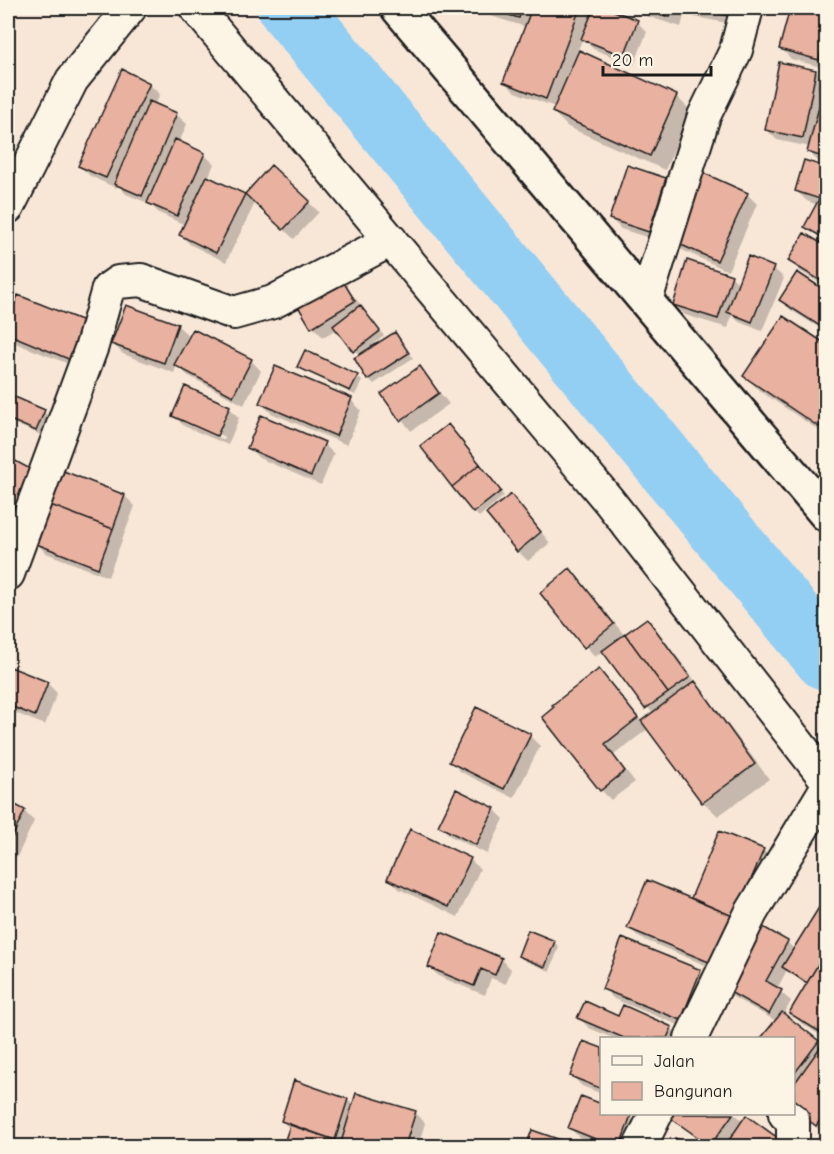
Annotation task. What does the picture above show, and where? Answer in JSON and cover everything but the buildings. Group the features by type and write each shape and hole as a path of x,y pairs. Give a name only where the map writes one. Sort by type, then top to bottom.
{"street":[{"path":"8,207 72,80 130,8"},
{"path":"196,8 609,501 826,779"},
{"path":"398,8 826,514"},
{"path":"646,300 704,116 736,50 747,8"},
{"path":"8,574 92,346 108,288 118,282 141,280 234,313 273,302 391,240"},
{"path":"691,1037 750,913 826,789"},
{"path":"640,1146 655,1115"},
{"path":"787,1115 792,1120 794,1128 793,1146"}],"waterway":[{"path":"290,8 826,658"}]}
